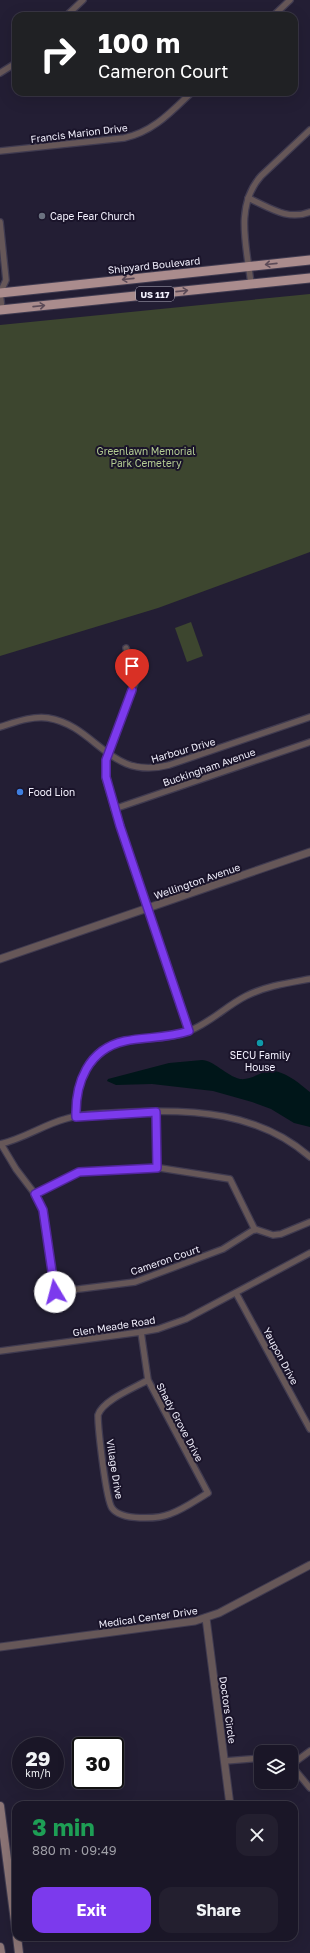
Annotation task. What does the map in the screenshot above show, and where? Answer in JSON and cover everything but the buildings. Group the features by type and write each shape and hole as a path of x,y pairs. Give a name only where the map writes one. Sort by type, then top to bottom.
{"main road":[{"name":"Shipyard Boulevard","path":"0,292 310,260"},
{"name":"US 117","path":"1,310 310,278"},
{"path":"0,1806 12,1889"},
{"path":"18,1941 19,1953"},
{"path":"0,1947 1,1953"}],"street":[{"path":"70,12 83,0"},
{"path":"277,12 290,0"},
{"path":"0,73 12,66"},
{"name":"Francis Marion Drive","path":"0,151 136,136 154,126 188,96"},
{"path":"252,284 244,218 248,198 256,182 261,176 310,130"},
{"path":"248,198 270,209 287,215 296,216 310,212"},
{"path":"0,222 6,280 0,292 1,310"},
{"path":"126,648 136,680 108,753 105,767 106,777 114,810 189,1031"},
{"name":"Harbour Drive","path":"0,727 33,718 58,721 72,727 108,753 128,765 137,768 156,768 310,717"},
{"name":"Buckingham Avenue","path":"114,810 310,742"},
{"name":"Wellington Avenue","path":"0,959 310,852"},
{"path":"76,1117 77,1093 80,1080 88,1064 100,1052 115,1044 125,1041 168,1036 189,1031 246,996 265,989 310,978"},
{"path":"156,1112 157,1168"},
{"path":"0,1144 48,1124 76,1117 156,1112 211,1114 240,1120 278,1135 310,1157"},
{"name":"Cameron Court","path":"0,1144 16,1169 35,1194 43,1210 55,1292 135,1282 223,1248 255,1230"},
{"path":"35,1194 79,1172 157,1168 230,1179 255,1230 262,1230 273,1235 281,1234 310,1222"},
{"name":"Glen Meade Road","path":"0,1351 141,1332 164,1327 186,1319 310,1253"},
{"name":"Yaupon Drive","path":"236,1293 310,1429"},
{"name":"Shady Grove Drive","path":"141,1332 148,1380 208,1493"},
{"name":"Village Drive","path":"148,1380 108,1402 100,1410 98,1415 107,1492 112,1508 125,1516 161,1516 175,1512 208,1493"},
{"name":"Medical Center Drive","path":"0,1647 160,1626 206,1618 219,1613 310,1565"},
{"name":"Doctors Circle","path":"206,1618 230,1801"},
{"path":"310,1751 291,1765 310,1788"},
{"path":"225,1761 254,1759"}],"green space":[{"name":"Greenlawn Memorial Park Cemetery","path":"310,294 310,552 158,608 0,656 0,325"},
{"path":"191,622 203,656 187,662 175,628"}],"shaded area":[{"path":"202,1060 211,1063 230,1075 240,1079 249,1078 270,1071 276,1071 288,1076 310,1092 310,1127 294,1123 271,1109 213,1091 152,1084 116,1085 107,1081 108,1079 169,1063"}],"place":[{"name":"Cape Fear Church","path":"42,216"},
{"name":"Food Lion","path":"20,792"},
{"name":"SECU Family House","path":"260,1043"}],"route":[{"path":"55,1292 43,1210 35,1194 79,1172 157,1168 156,1112 118,1113 76,1117 77,1093 83,1072 88,1064 100,1052 115,1044 125,1041 168,1036 189,1031 120,826 106,777 105,767 108,753 132,690"}]}
